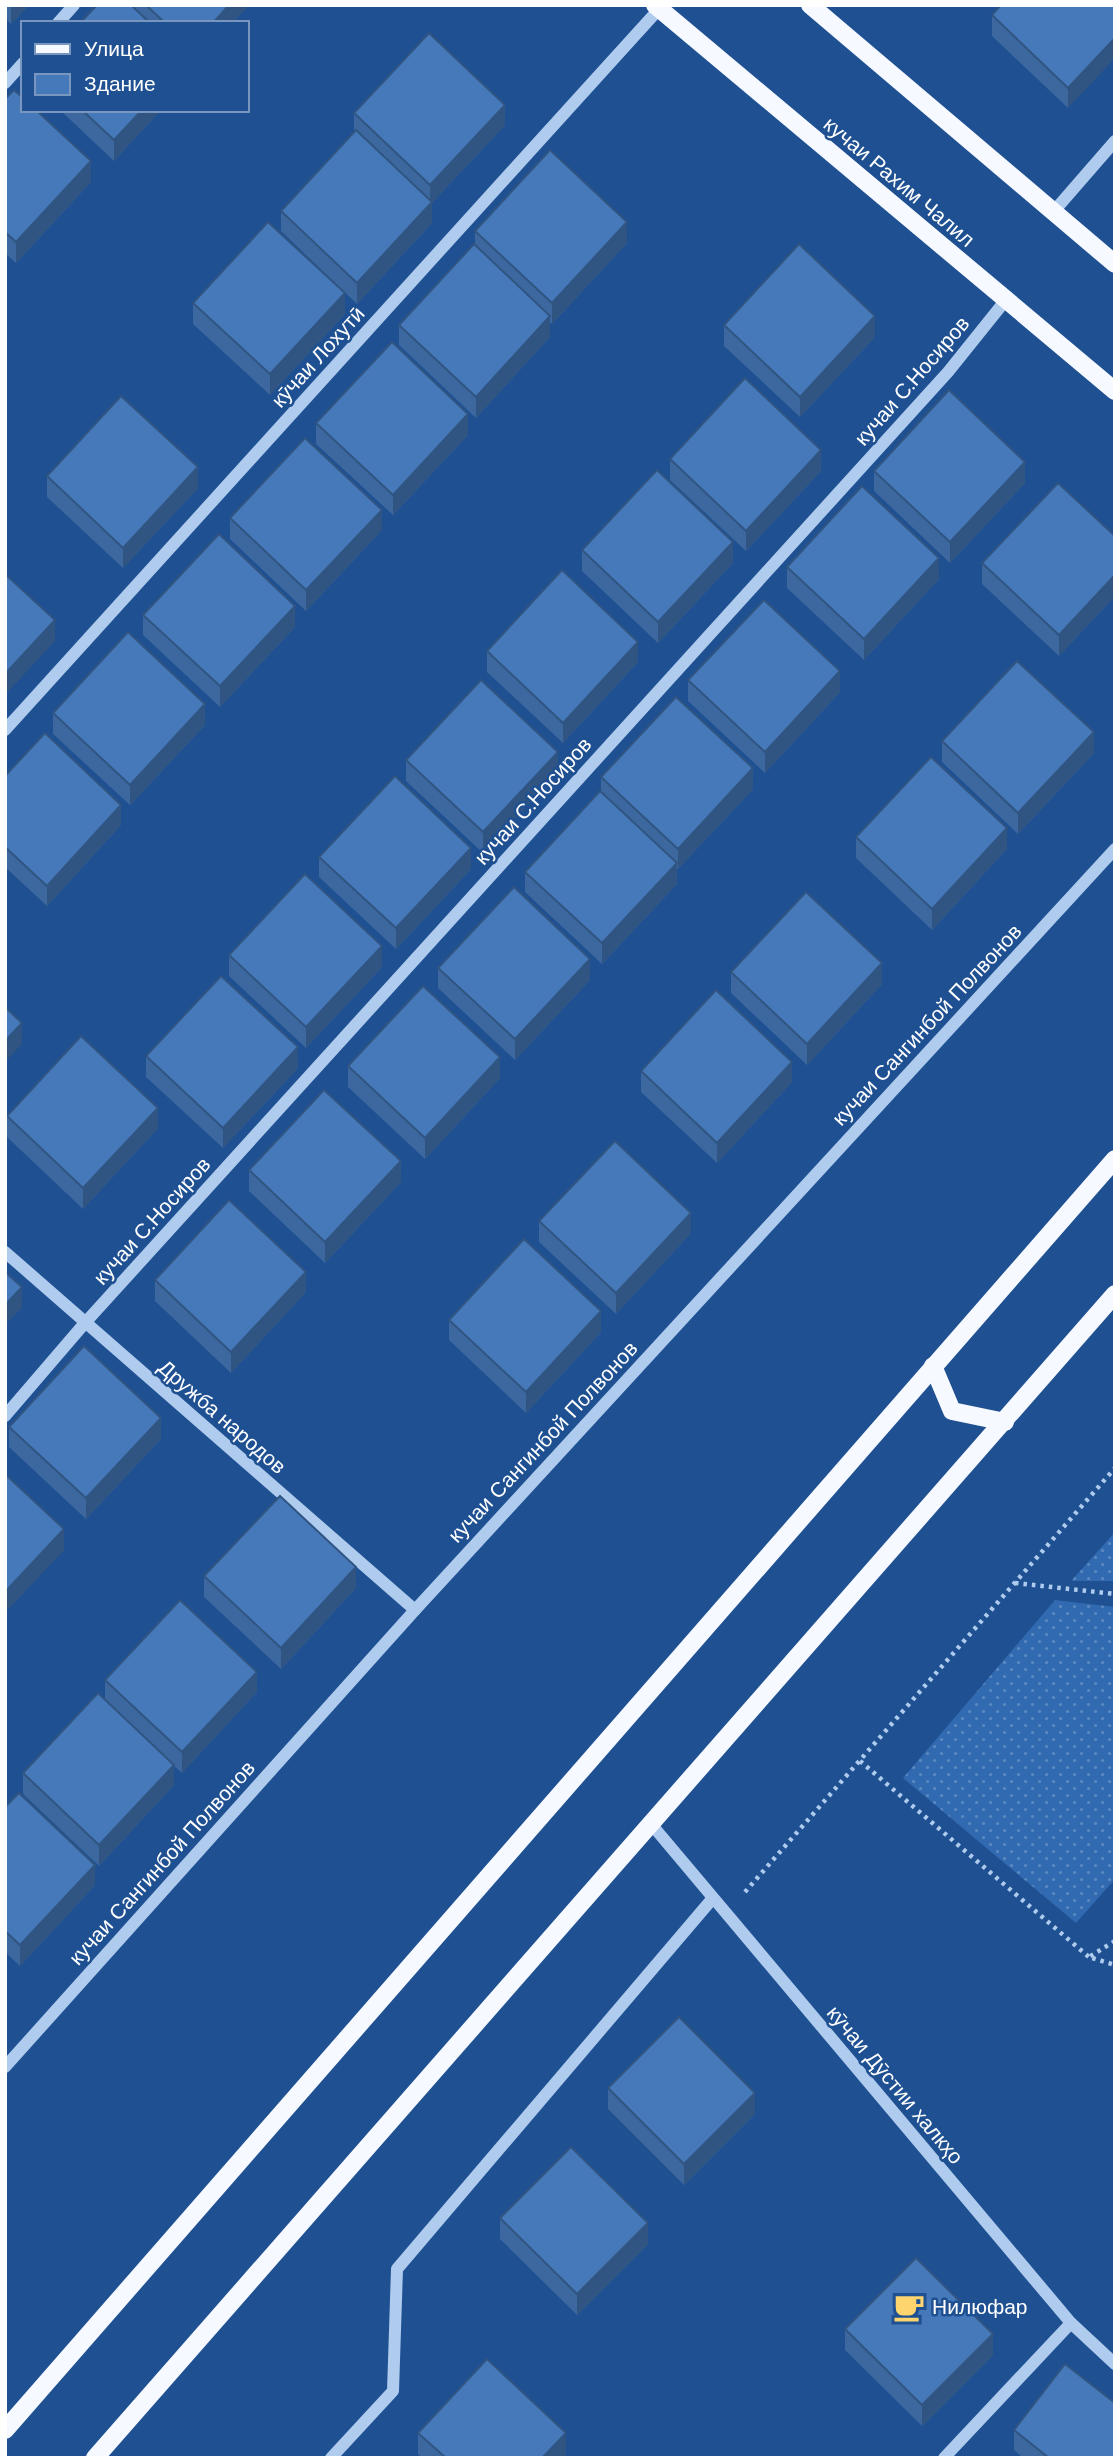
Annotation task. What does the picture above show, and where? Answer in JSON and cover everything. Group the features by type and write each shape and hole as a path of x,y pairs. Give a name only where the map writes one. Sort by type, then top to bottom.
{"main road":[{"path":"810,5 1055,209 1115,264"},
{"name":"кучаи Рахим Чалил","path":"657,7 1115,391"},
{"path":"5,2430 1115,1159"},
{"path":"96,2458 1006,1422 1115,1294"},
{"path":"933,1366 952,1411 1006,1422"}],"street":[{"path":"60,21 74,5"},
{"name":"кӯчаи Лохутӣ","path":"5,730 657,7"},
{"path":"5,83 21,65"},
{"path":"1055,209 1115,142"},
{"name":"кучаи С.Носиров","path":"5,1416 85,1324 948,372 1005,301"},
{"name":"кучаи Сангинбой Полвонов","path":"5,2067 415,1610 1115,849"},
{"name":"Дружба народов","path":"5,1252 415,1610"},
{"name":"кӯчаи Дӯстии халкҳо","path":"652,1825 1071,2323 1115,2364"},
{"path":"331,2458 393,2391 397,2269 713,1898"},
{"path":"944,2458 1071,2323"}],"path":[{"path":"726,1914 1115,1468"},
{"path":"1015,1583 1115,1594"},
{"path":"860,1761 1089,1957 1115,1965"},
{"path":"1089,1957 1115,1941"}],"shaded area":[{"path":"1115,1532 1115,1581 1071,1581"},
{"path":"1055,1600 1115,1607 1115,1879 1076,1923 903,1778"}],"building":[{"path":"97,5 131,5 148,21 82,21"},
{"path":"146,5 229,5 215,21 163,21"},
{"path":"1001,5 1115,5 1115,38 1068,88 992,15"},
{"path":"429,33 505,105 430,185 354,113"},
{"path":"14,90 21,96 21,112 38,112 91,161 16,242 5,232 5,99"},
{"path":"84,112 140,112 114,140"},
{"path":"356,130 432,202 357,283 281,211"},
{"path":"550,150 627,222 552,303 475,231"},
{"path":"268,222 345,293 270,374 193,303"},
{"path":"474,244 550,316 476,397 399,325"},
{"path":"799,244 875,316 800,397 724,325"},
{"path":"392,342 468,414 393,495 316,423"},
{"path":"745,378 821,450 746,531 670,459"},
{"path":"949,390 1025,462 950,542 874,471"},
{"path":"121,396 198,467 123,548 47,476"},
{"path":"305,438 382,510 306,590 230,518"},
{"path":"657,470 733,542 658,622 582,550"},
{"path":"1058,483 1115,536 1115,575 1059,635 982,563"},
{"path":"862,486 939,558 864,639 787,567"},
{"path":"219,534 295,606 220,686 143,615"},
{"path":"562,570 638,642 563,723 487,651"},
{"path":"5,574 55,620 5,674"},
{"path":"764,600 840,671 765,752 688,680"},
{"path":"128,632 205,704 130,785 53,713"},
{"path":"1017,661 1094,732 1018,813 942,741"},
{"path":"481,680 558,752 483,832 406,760"},
{"path":"676,697 753,768 678,849 601,777"},
{"path":"45,733 121,805 47,886 5,847 5,776"},
{"path":"931,757 1007,828 932,909 856,837"},
{"path":"395,776 471,848 396,928 319,857"},
{"path":"600,791 677,863 602,943 525,872"},
{"path":"305,874 382,946 306,1027 229,955"},
{"path":"514,887 590,959 515,1039 438,968"},
{"path":"806,892 882,963 807,1044 731,972"},
{"path":"221,976 298,1047 223,1128 146,1056"},
{"path":"423,986 500,1057 425,1138 348,1066"},
{"path":"716,990 792,1062 717,1143 641,1071"},
{"path":"5,1007 22,1023 5,1041"},
{"path":"81,1036 158,1108 83,1188 7,1116"},
{"path":"324,1090 401,1161 325,1242 249,1170"},
{"path":"615,1141 691,1213 616,1293 539,1221"},
{"path":"229,1200 306,1272 231,1352 155,1280"},
{"path":"524,1239 601,1311 526,1392 449,1320"},
{"path":"5,1272 22,1287 5,1305"},
{"path":"84,1346 161,1418 86,1498 9,1427"},
{"path":"5,1474 64,1529 5,1592"},
{"path":"280,1496 356,1567 281,1648 204,1576"},
{"path":"180,1600 257,1672 182,1752 105,1680"},
{"path":"98,1693 174,1765 99,1845 23,1773"},
{"path":"19,1793 95,1865 20,1945 5,1931 5,1807"},
{"path":"679,2017 755,2093 684,2164 608,2088"},
{"path":"571,2147 648,2223 577,2294 500,2218"},
{"path":"916,2258 993,2334 922,2405 845,2329"},
{"path":"487,2359 566,2433 542,2458 446,2458 418,2433"},
{"path":"1065,2364 1115,2403 1115,2458 1049,2458 1014,2430"}],"place":[{"name":"Нилюфар","path":"909,2307"}]}
